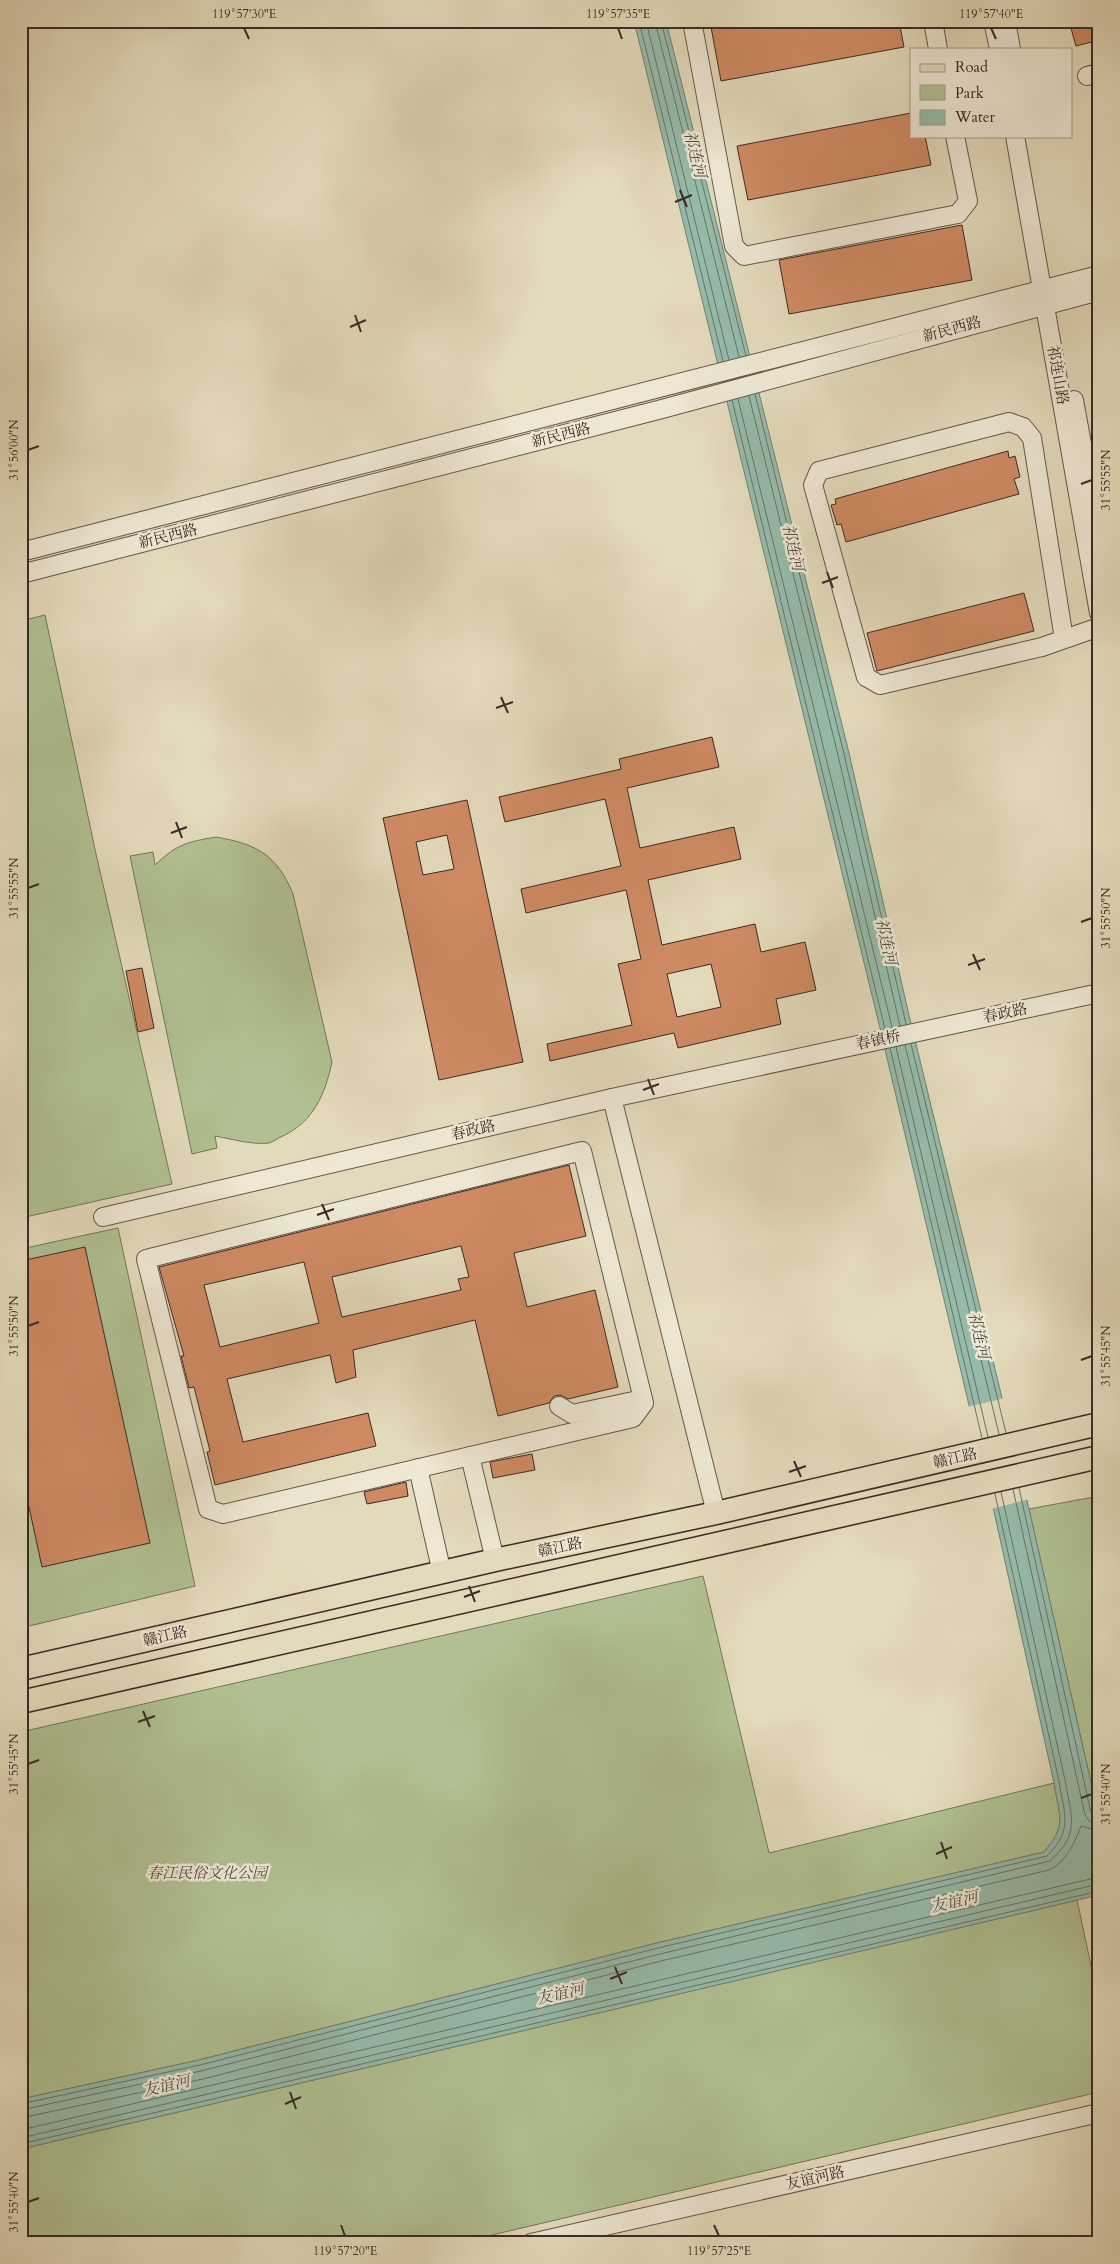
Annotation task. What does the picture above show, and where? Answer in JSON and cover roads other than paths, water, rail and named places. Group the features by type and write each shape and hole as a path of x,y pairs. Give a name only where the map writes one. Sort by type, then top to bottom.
{"main road":[{"name":"赣江路","path":"21,1670 495,1560 716,1513 1099,1424"},
{"name":"赣江路","path":"21,1702 1099,1458"}],"street":[{"path":"692,21 734,246 744,256 958,214 968,201 955,138"},
{"path":"933,21 938,48"},
{"path":"994,21 998,48"},
{"path":"1006,21 1011,48"},
{"name":"祁连山路","path":"1015,138 1050,295 1099,537"},
{"name":"祁连山路","path":"1027,138 1099,613"},
{"name":"新民西路","path":"21,552 702,379 771,369 1050,295 1099,275"},
{"name":"新民西路","path":"1050,295 1099,291"},
{"name":"新民西路","path":"21,574 707,396 771,369"},
{"path":"1064,639 1032,438 1023,427 1009,422 818,471 813,485 866,677 880,685 1042,647 1099,627"},
{"name":"春政路","path":"911,1033 1099,993"},
{"name":"春镇桥","path":"845,1047 911,1033"},
{"name":"春政路","path":"102,1217 612,1098 845,1047"},
{"path":"612,1098 716,1513"},
{"path":"582,1151 644,1403 633,1418 470,1456 223,1514 208,1509 146,1259 582,1151"},
{"path":"559,1406 572,1414 643,1399"},
{"path":"470,1456 495,1560"},
{"path":"418,1468 442,1573"},
{"name":"友谊河路","path":"531,2243 1099,2113"}],"water":[{"path":"634,21 666,21 849,753 908,1011 1029,1509 1099,1818 1099,1895 21,2149 21,2099 199,2060 657,1943 1044,1852 1052,1843 1059,1827 1060,1819 1054,1783 993,1507 879,1024"}],"water label":[{"name":"祁连河","path":"696,154"},
{"name":"祁连河","path":"794,547"},
{"name":"祁连河","path":"887,941"},
{"name":"祁连河","path":"980,1335"},
{"name":"友谊河","path":"954,1901"},
{"name":"友谊河","path":"560,1993"},
{"name":"友谊河","path":"166,2085"}],"park label":[{"name":"春江民俗文化公园","path":"207,1873"}]}
